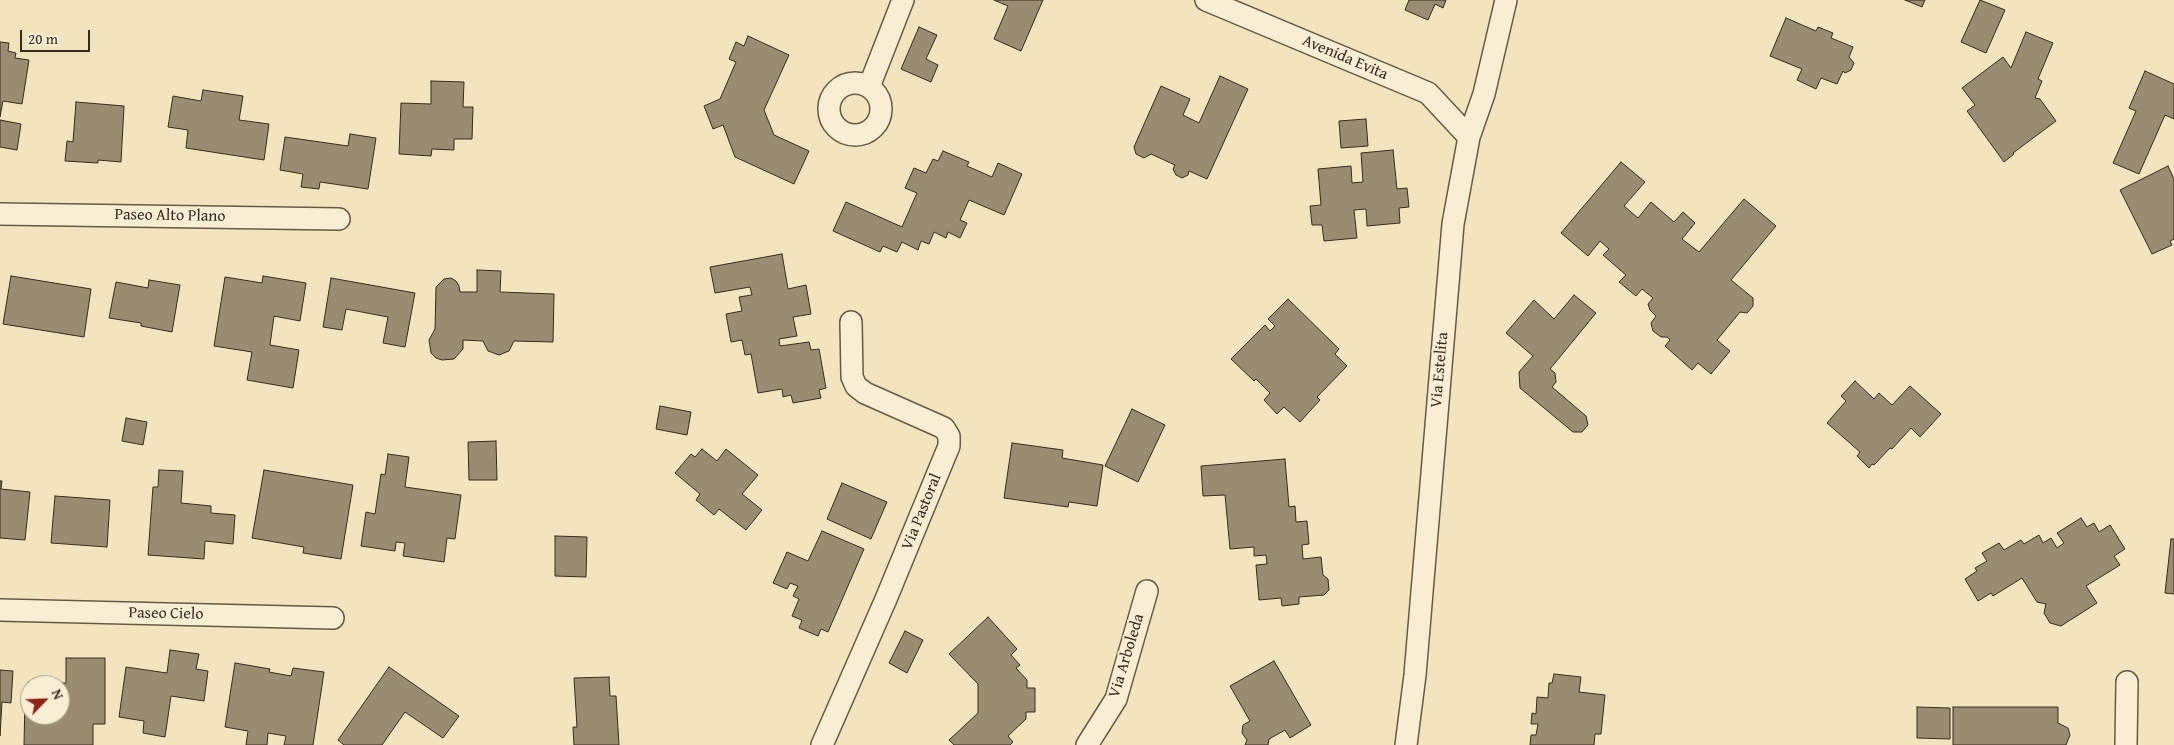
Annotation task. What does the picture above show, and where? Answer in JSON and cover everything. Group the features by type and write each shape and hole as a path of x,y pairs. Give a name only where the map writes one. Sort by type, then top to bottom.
{"street":[{"path":"869,87 903,0"},
{"name":"Avenida Evita","path":"1206,0 1428,93 1469,136"},
{"name":"Via Estelita","path":"1406,745 1415,675 1453,224 1469,136 1484,94 1506,0"},
{"name":"Paseo Alto Plano","path":"0,214 339,219"},
{"name":"Via Pastoral","path":"822,745 886,599 949,446 949,436 944,428 865,393 856,386 852,377 851,322"},
{"name":"Via Arboleda","path":"1087,745 1116,699 1147,591"},
{"name":"Paseo Cielo","path":"0,610 333,618"},
{"path":"2126,745 2127,682"}],"building":[{"path":"994,0 1043,0 1021,51 994,39 1008,6"},
{"path":"1409,0 1446,0 1443,8 1435,4 1428,20 1405,10"},
{"path":"1905,0 1925,0 1922,7"},
{"path":"1980,0 2005,10 1986,53 1961,42"},
{"path":"1786,18 1816,31 1818,27 1833,33 1831,38 1853,47 1849,57 1854,63 1851,70 1845,73 1843,71 1837,84 1821,78 1816,89 1797,80 1802,69 1770,56"},
{"path":"919,27 937,35 926,59 938,65 931,82 901,69"},
{"path":"2026,32 2053,43 2038,79 2042,81 2035,98 2040,99 2056,121 2004,162 1967,111 1975,105 1962,88 2003,57 2011,68"},
{"path":"748,36 789,55 764,110 774,135 809,151 794,184 735,157 723,125 713,129 704,106 720,99 736,62 729,59 736,42 744,46"},
{"path":"0,42 9,43 8,51 16,53 15,58 29,60 22,104 3,101 0,117"},
{"path":"2145,71 2174,84 2174,119 2165,115 2139,174 2113,163 2136,111 2129,108"},
{"path":"1220,76 1248,89 1207,179 1189,171 1188,175 1182,178 1176,175 1173,169 1175,165 1151,154 1144,158 1136,154 1134,147 1161,86 1190,99 1183,115 1199,123"},
{"path":"431,81 464,82 463,107 473,107 472,139 454,139 454,150 432,149 431,156 399,154 401,103 431,104"},
{"path":"203,90 243,96 239,120 269,124 264,160 186,148 188,130 168,127 173,96 201,101"},
{"path":"76,102 124,106 121,162 98,160 98,163 65,161 67,141 73,142"},
{"path":"1366,119 1368,146 1341,148 1339,121"},
{"path":"0,120 21,124 17,150 0,147"},
{"path":"350,134 376,138 368,189 320,182 319,189 301,187 303,174 280,170 285,137 348,146"},
{"path":"1393,150 1397,189 1407,188 1409,207 1399,208 1400,223 1367,226 1366,209 1354,210 1357,238 1324,241 1322,225 1312,225 1310,206 1321,205 1318,169 1351,166 1352,183 1363,182 1361,153"},
{"path":"943,151 969,162 967,166 992,177 998,163 1022,174 1004,215 969,200 960,220 967,223 960,238 948,232 946,238 934,232 929,244 921,241 918,250 902,242 897,252 883,246 880,252 833,231 846,202 902,227 917,193 905,188 914,168 926,173 933,159 938,161"},
{"path":"1621,162 1645,182 1624,206 1638,218 1651,202 1674,222 1683,212 1695,223 1682,239 1699,252 1744,199 1776,226 1731,280 1753,298 1753,306 1747,313 1740,312 1717,340 1730,351 1711,374 1698,363 1692,370 1665,346 1670,340 1667,337 1661,337 1653,331 1651,323 1656,316 1650,310 1648,304 1653,298 1642,289 1636,296 1619,282 1626,275 1603,255 1609,249 1600,241 1588,256 1561,233"},
{"path":"2168,166 2174,179 2174,239 2170,241 2172,245 2152,254 2120,190"},
{"path":"782,254 788,289 806,285 811,314 793,317 797,336 779,339 780,346 809,342 811,350 819,349 826,388 819,390 821,398 793,403 791,395 783,397 782,389 758,393 751,354 745,355 742,340 731,342 726,314 742,311 739,297 752,295 750,287 715,293 710,267"},
{"path":"477,270 501,271 500,292 554,294 553,342 514,341 509,351 499,355 488,351 483,341 463,340 463,349 454,359 442,360 436,358 431,353 429,340 435,329 436,287 444,279 451,278 456,281 460,292 477,292"},
{"path":"11,276 91,289 84,337 3,324"},
{"path":"263,276 306,283 300,321 274,316 270,345 299,350 293,388 247,380 252,352 214,346 225,277 262,283"},
{"path":"331,278 415,293 405,347 383,343 388,317 346,309 342,330 323,327"},
{"path":"149,280 180,285 172,332 141,326 141,323 109,318 116,282 148,288"},
{"path":"1574,295 1596,313 1550,369 1555,373 1556,382 1552,387 1586,416 1588,425 1582,432 1573,432 1520,388 1519,372 1533,356 1506,333 1534,300 1554,319"},
{"path":"1288,299 1339,349 1335,354 1347,366 1317,397 1320,400 1300,422 1284,407 1277,414 1264,400 1270,393 1231,359 1265,325 1270,331 1275,326 1268,319"},
{"path":"1855,381 1874,399 1879,393 1892,405 1910,386 1941,414 1920,437 1911,428 1892,449 1890,448 1869,468 1857,456 1860,452 1827,423 1846,401 1841,396"},
{"path":"660,406 691,412 687,435 656,429"},
{"path":"1132,409 1165,425 1138,482 1105,466"},
{"path":"126,418 147,422 143,445 122,441"},
{"path":"496,441 497,480 469,480 468,442"},
{"path":"1012,443 1063,450 1062,458 1103,465 1097,506 1069,502 1068,507 1004,498"},
{"path":"702,449 717,461 726,449 758,475 742,494 762,510 746,530 719,509 714,515 696,500 700,494 675,473 691,454 695,457"},
{"path":"388,454 409,457 405,487 461,495 455,539 447,538 444,562 403,556 405,543 396,542 395,551 361,546 366,512 375,514 381,474 385,475"},
{"path":"1285,459 1289,507 1295,506 1296,522 1307,521 1309,544 1302,545 1303,559 1321,557 1323,575 1328,579 1329,590 1324,595 1299,597 1299,604 1282,606 1281,598 1259,600 1256,565 1267,564 1266,555 1254,556 1254,547 1230,549 1225,495 1203,496 1201,466"},
{"path":"159,470 183,471 181,503 211,506 211,513 235,515 233,544 205,541 204,559 148,555 153,487 158,487"},
{"path":"264,470 353,485 341,559 303,553 304,547 252,538"},
{"path":"0,481 2,481 1,489 30,492 25,540 0,538"},
{"path":"842,483 887,502 871,539 827,519"},
{"path":"55,496 110,500 107,547 51,543"},
{"path":"2081,518 2087,527 2094,523 2099,532 2110,525 2125,549 2114,556 2120,565 2086,586 2097,603 2061,626 2050,623 2044,613 2046,604 2037,602 2022,578 1993,596 1991,593 1978,601 1965,579 1977,571 1975,568 1987,561 1982,553 1999,543 2004,550 2021,540 2024,544 2039,535 2043,543 2051,538 2057,548 2064,543 2057,533"},
{"path":"822,531 864,549 828,632 821,629 818,636 799,628 802,620 792,616 799,599 793,596 798,586 790,583 787,589 773,583 787,552 808,561"},
{"path":"555,536 587,537 586,577 555,576"},
{"path":"2171,539 2174,539 2174,594 2165,593"},
{"path":"988,617 1017,649 1011,655 1020,665 1016,668 1027,680 1027,688 1035,688 1035,712 1026,712 1026,719 1008,736 1013,742 1010,745 954,745 949,740 978,713 978,684 949,654"},
{"path":"905,631 923,640 907,673 889,663"},
{"path":"170,650 199,654 196,669 208,671 204,701 171,696 165,737 143,733 144,721 119,717 126,667 167,673"},
{"path":"66,658 105,658 105,724 93,724 93,745 24,745 24,725 70,725 70,675 66,675"},
{"path":"1274,661 1311,725 1290,738 1285,730 1269,739 1268,745 1245,745 1247,740 1242,733 1243,725 1250,721 1230,686"},
{"path":"235,663 270,669 269,672 291,676 293,668 324,672 313,745 284,745 286,736 268,733 267,745 246,745 248,731 225,727"},
{"path":"389,667 459,716 443,738 405,712 382,745 344,745 338,740"},
{"path":"0,670 13,671 11,703 2,702 0,736"},
{"path":"1554,674 1581,677 1579,692 1605,695 1601,734 1595,734 1594,745 1530,745 1531,735 1536,735 1538,724 1531,724 1532,713 1536,714 1537,697 1548,698 1549,683 1552,683"},
{"path":"609,677 610,696 616,696 619,745 574,745 573,727 577,727 574,678"},
{"path":"1917,707 1950,708 1950,739 1917,738"},
{"path":"1953,707 2058,707 2058,723 2068,728 2070,735 2066,745 1953,745"}]}
